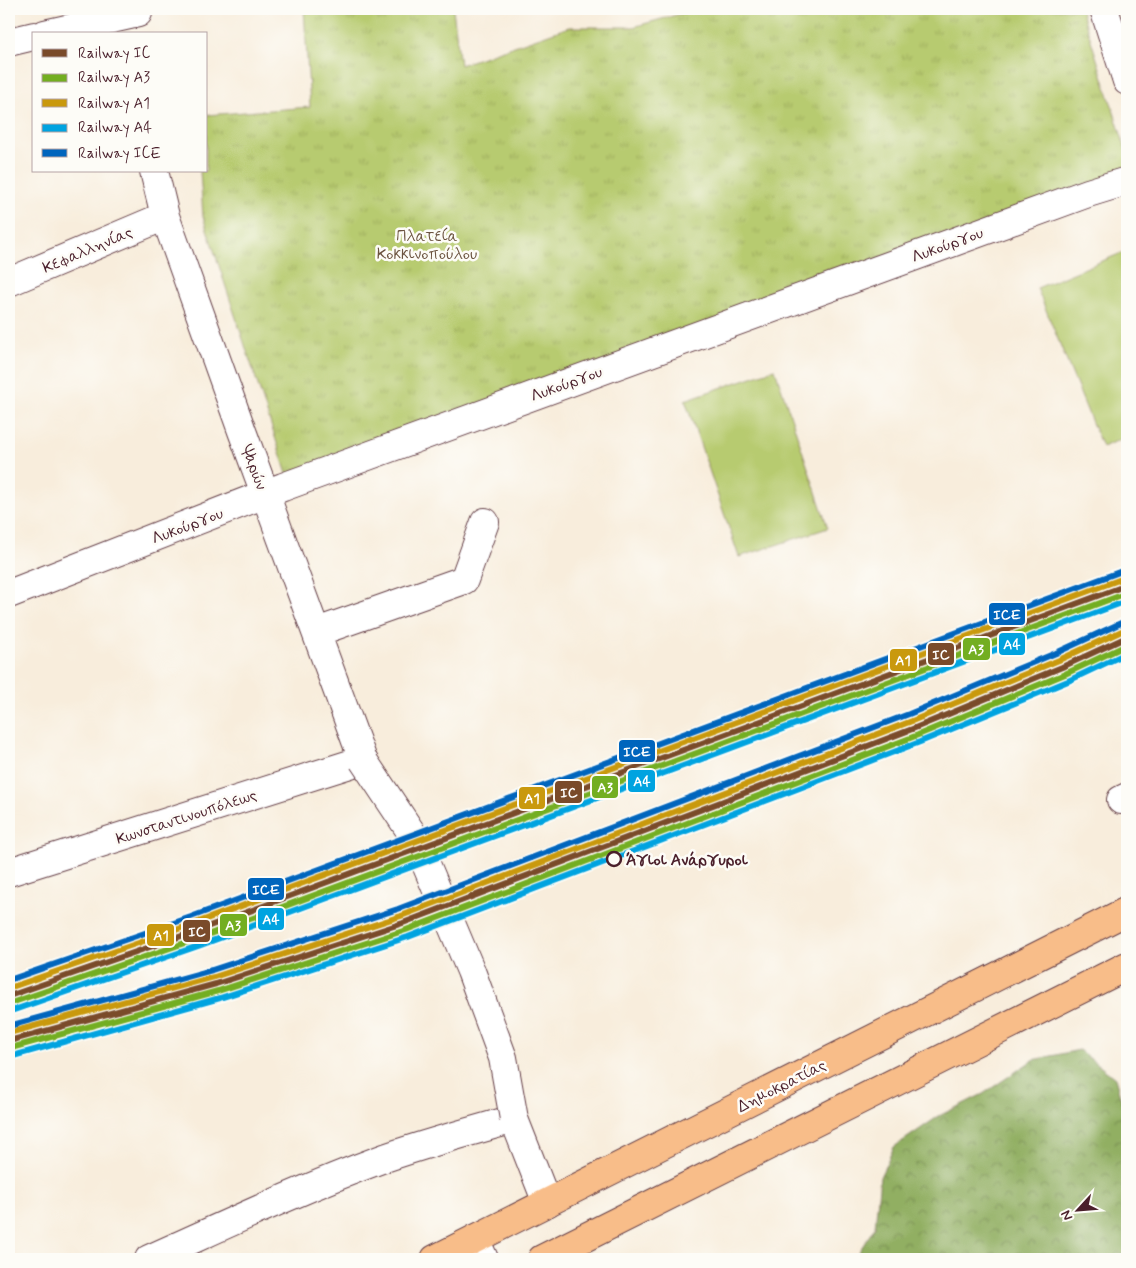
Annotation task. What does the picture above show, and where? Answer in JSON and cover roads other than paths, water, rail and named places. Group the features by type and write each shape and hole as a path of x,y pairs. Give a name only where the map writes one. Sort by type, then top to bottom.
{"main road":[{"name":"Δημοκρατίας","path":"435,1259 479,1249 547,1203 1127,911"},
{"path":"542,1259 1127,966"}],"street":[{"path":"1104,9 1127,81"},
{"path":"57,32 138,18"},
{"path":"9,42 32,36"},
{"name":"Ψαρών","path":"154,172 165,216 363,760 415,838 471,971 503,1058 514,1119 547,1203"},
{"name":"Λυκούργου","path":"9,594 265,494 1088,192 1127,181"},
{"name":"Κεφαλληνίας","path":"9,282 165,216"},
{"path":"317,632 464,580 485,522"},
{"name":"Κωνσταντινουπόλεως","path":"9,872 363,760"},
{"path":"148,1259 380,1160 430,1143 514,1119"}],"rail line":[{"name":"ICE","path":"9,980 191,917 1122,571"},
{"name":"A1","path":"9,988 193,924 1124,578"},
{"name":"IC","path":"9,996 196,931 1127,585"},
{"name":"A3","path":"11,1003 199,938 1127,593"},
{"name":"A4","path":"14,1010 201,945 1127,601"},
{"name":"ICE","path":"9,1026 212,970 398,909 909,714 1056,653 1121,623"},
{"name":"A1","path":"9,1033 214,977 401,916 912,721 1059,660 1124,630"},
{"name":"IC","path":"9,1041 216,984 403,923 915,728 1062,667 1127,637"},
{"name":"A3","path":"11,1048 218,991 406,930 918,735 1065,674 1127,645"},
{"name":"A4","path":"13,1056 220,998 408,937 920,742 1068,681 1127,653"}],"place":[{"name":"Άγιοι Ανάργυροι","path":"614,859"}],"park label":[{"name":"Πλατεία Κοκκινοπούλου","path":"427,244"}]}
